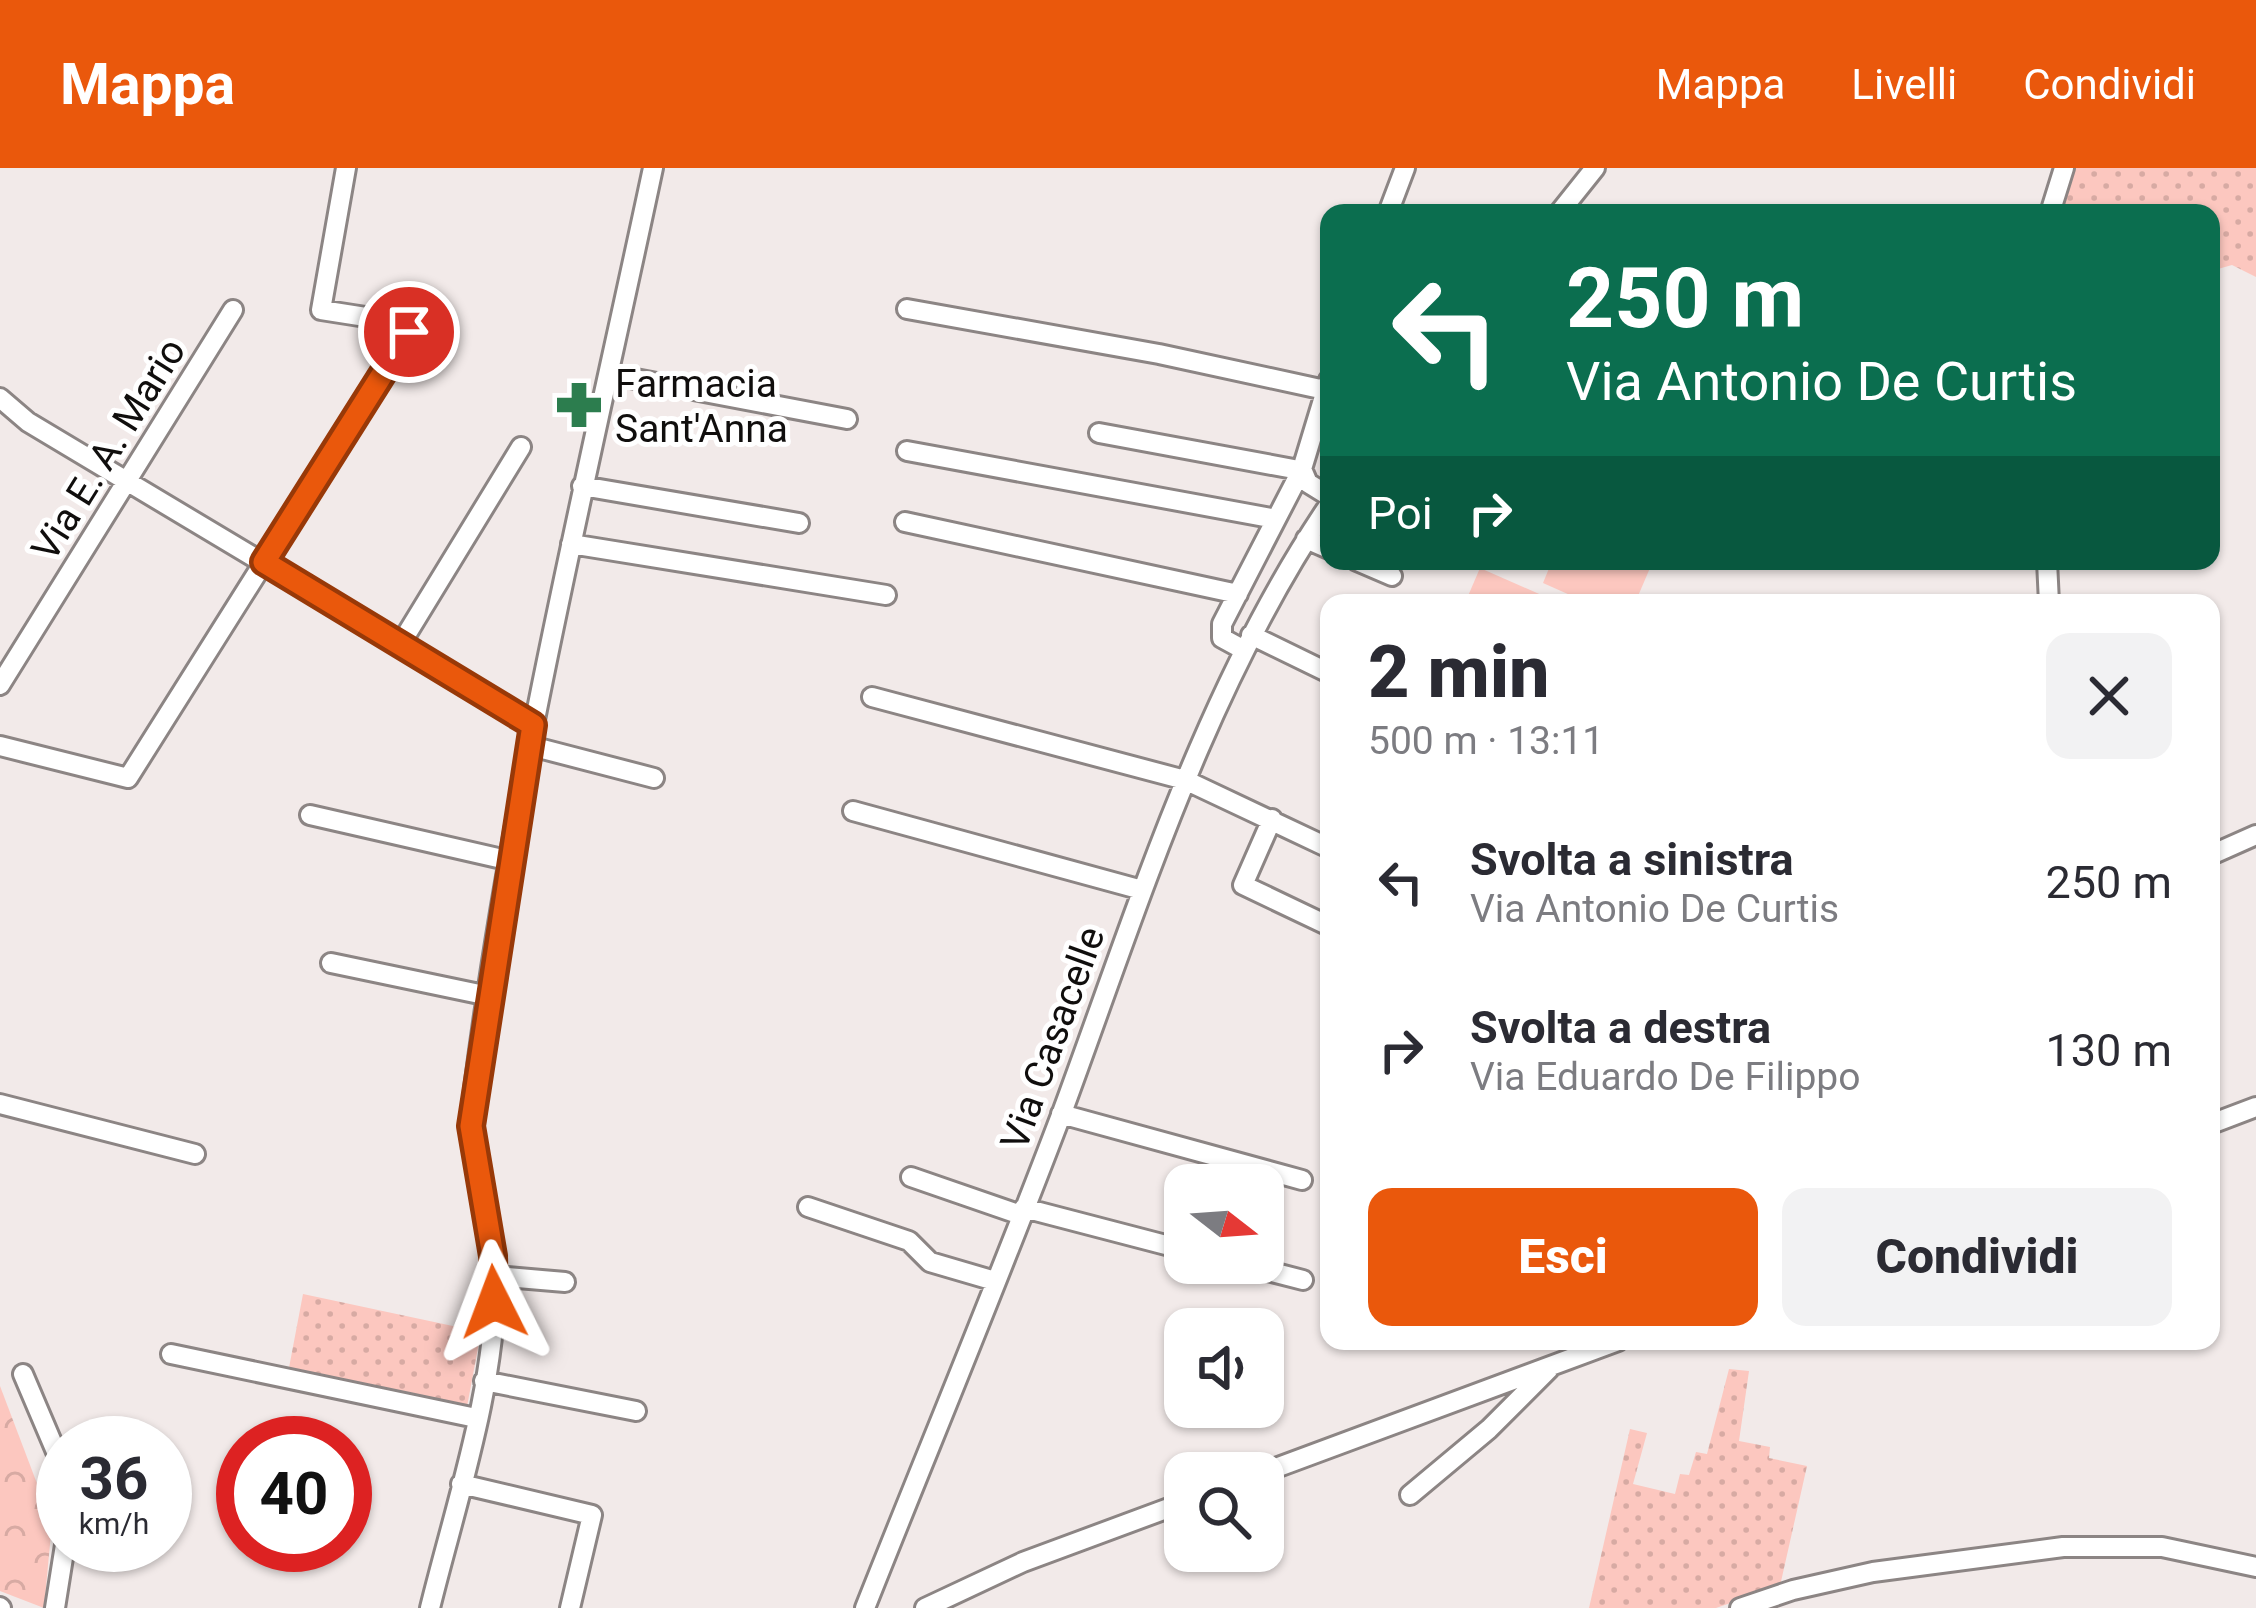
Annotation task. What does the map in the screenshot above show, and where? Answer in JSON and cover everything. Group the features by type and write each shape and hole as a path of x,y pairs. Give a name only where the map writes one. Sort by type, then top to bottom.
{"street":[{"path":"346,168 321,310 436,328"},
{"path":"430,1608 484,1381 495,1276 471,1126 489,996 532,736 652,168"},
{"path":"1391,204 1405,168"},
{"path":"1566,204 1595,168"},
{"path":"2053,204 2064,168"},
{"path":"907,308 1320,384"},
{"name":"Via E. A. Mario","path":"0,685 233,310"},
{"path":"0,746 128,778 409,332"},
{"path":"609,374 848,419"},
{"path":"0,398 28,422 400,645 532,736 654,778"},
{"path":"1320,408 1301,470 1221,634 1320,671"},
{"path":"0,416 28,422"},
{"path":"1100,433 1301,470"},
{"path":"400,645 521,447"},
{"path":"907,451 1276,519"},
{"path":"1301,470 1320,493"},
{"path":"582,486 799,524"},
{"name":"Via Casacelle","path":"865,1608 1061,1114 1185,780 1247,643 1320,515"},
{"path":"905,522 1238,594"},
{"path":"1306,539 1320,545"},
{"path":"571,544 886,595"},
{"path":"1378,570 1392,576"},
{"path":"872,697 1185,780 1320,843"},
{"path":"853,812 1142,890"},
{"path":"310,814 511,861"},
{"path":"1272,819 1243,885 1320,922"},
{"path":"2220,851 2256,835"},
{"path":"331,963 489,996"},
{"path":"0,1104 195,1154"},
{"path":"2220,1121 2256,1107"},
{"path":"1061,1114 1302,1180"},
{"path":"911,1177 1023,1211 1164,1245"},
{"path":"808,1207 909,1241 930,1262 995,1281"},
{"path":"1284,1275 1303,1280"},
{"path":"495,1276 565,1282"},
{"path":"1284,1465 1553,1365 1580,1350"},
{"path":"172,1354 476,1418"},
{"path":"1410,1495 1489,1429 1553,1365"},
{"path":"23,1374 41,1416"},
{"path":"484,1381 636,1411"},
{"path":"460,1484 592,1515 570,1608"},
{"path":"928,1608 1023,1562 1164,1510"},
{"path":"1740,1608 1873,1572 2063,1547 2162,1547 2256,1567"},
{"path":"55,1608 61,1572"}],"green space":[{"path":"2070,168 2256,168 2256,277 2232,265 2220,268 2220,204 2060,204"},
{"path":"1479,570 1485,570 1539,594 1469,594"},
{"path":"1548,570 1649,570 1639,594 1568,594 1543,583"},
{"path":"303,1294 481,1332 466,1412 288,1373"},
{"path":"1729,1369 1749,1371 1739,1441 1770,1447 1769,1458 1807,1466 1780,1586 1716,1608 1589,1608 1630,1429 1647,1433 1633,1484 1675,1494 1680,1474 1689,1475 1696,1452 1707,1454"},
{"path":"0,1386 36,1481 36,1572 47,1572 44,1608 0,1591"}],"place":[{"name":"Farmacia Sant'Anna","path":"579,405"}],"route":[{"path":"409,332 264,562 533,725 471,1126 493,1256 494,1302"}]}
